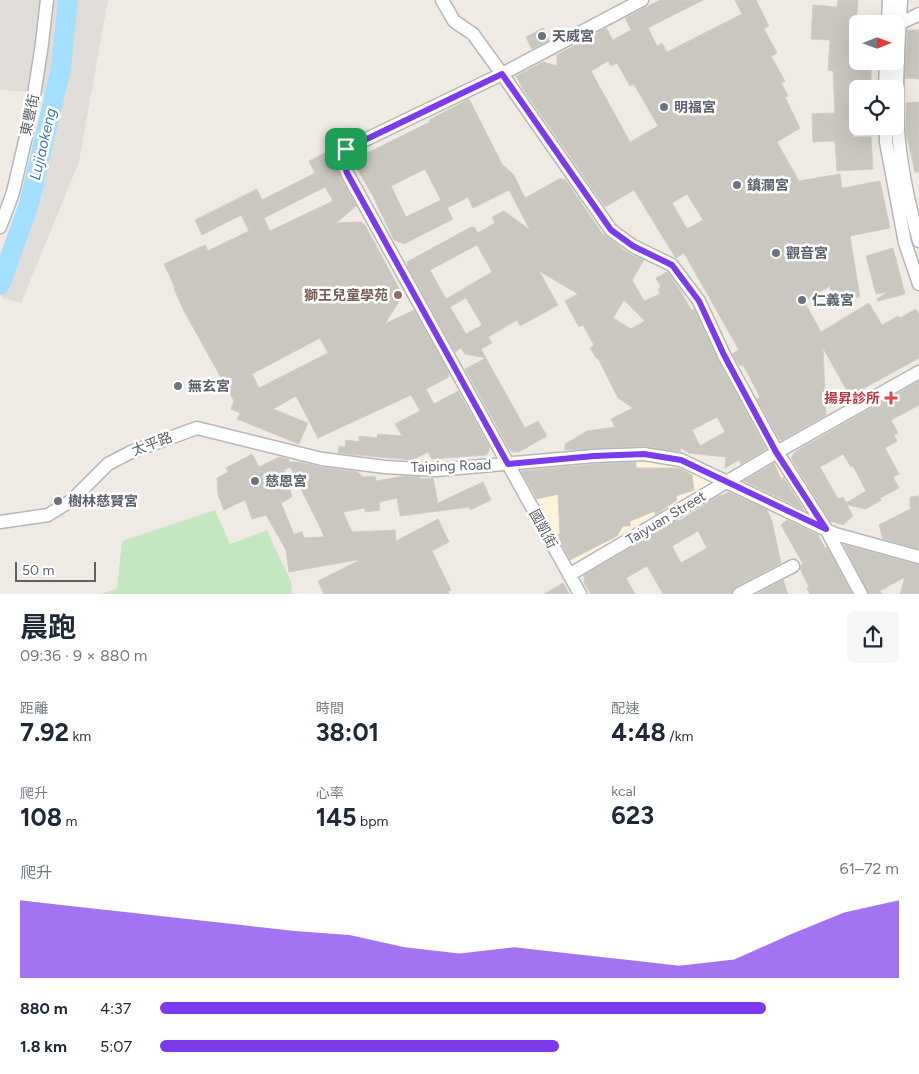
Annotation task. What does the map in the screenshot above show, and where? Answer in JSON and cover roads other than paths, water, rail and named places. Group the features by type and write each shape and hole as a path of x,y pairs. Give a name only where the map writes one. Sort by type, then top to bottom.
{"street":[{"name":"東豐街","path":"0,227 15,186 33,101 41,59 47,0"},
{"path":"442,0 454,21 473,34 611,230 633,246 672,265 699,301 724,355 776,452 826,529 862,594"},
{"path":"502,74 642,0"},
{"path":"889,0 892,15"},
{"path":"897,15 901,0"},
{"path":"904,21 919,14"},
{"path":"897,70 898,132 907,190 919,241"},
{"name":"國凱街","path":"502,74 346,149 342,160 347,173 580,594"},
{"path":"886,135 905,243 919,284"},
{"name":"Taiyuan Street","path":"569,575 776,452 919,372"},
{"name":"Taiping Road","path":"0,522 48,515 72,500 108,464 131,452 197,428 322,459 385,467 436,470 594,456 644,454 681,460 835,534 919,557"},
{"path":"739,594 793,566"}],"waterway":[{"name":"Lujiaokeng","path":"0,285 29,204 61,68 68,0"}],"place":[{"name":"天威宮","path":"542,36"},
{"name":"明福宮","path":"664,107"},
{"name":"鎮瀾宮","path":"737,185"},
{"name":"觀音宮","path":"776,253"},
{"name":"獅王兒童學苑","path":"398,295"},
{"name":"仁義宮","path":"802,300"},
{"name":"無玄宮","path":"178,386"},
{"name":"揚昇診所","path":"891,398"},
{"name":"慈恩宮","path":"255,481"},
{"name":"樹林慈賢宮","path":"58,501"}]}
